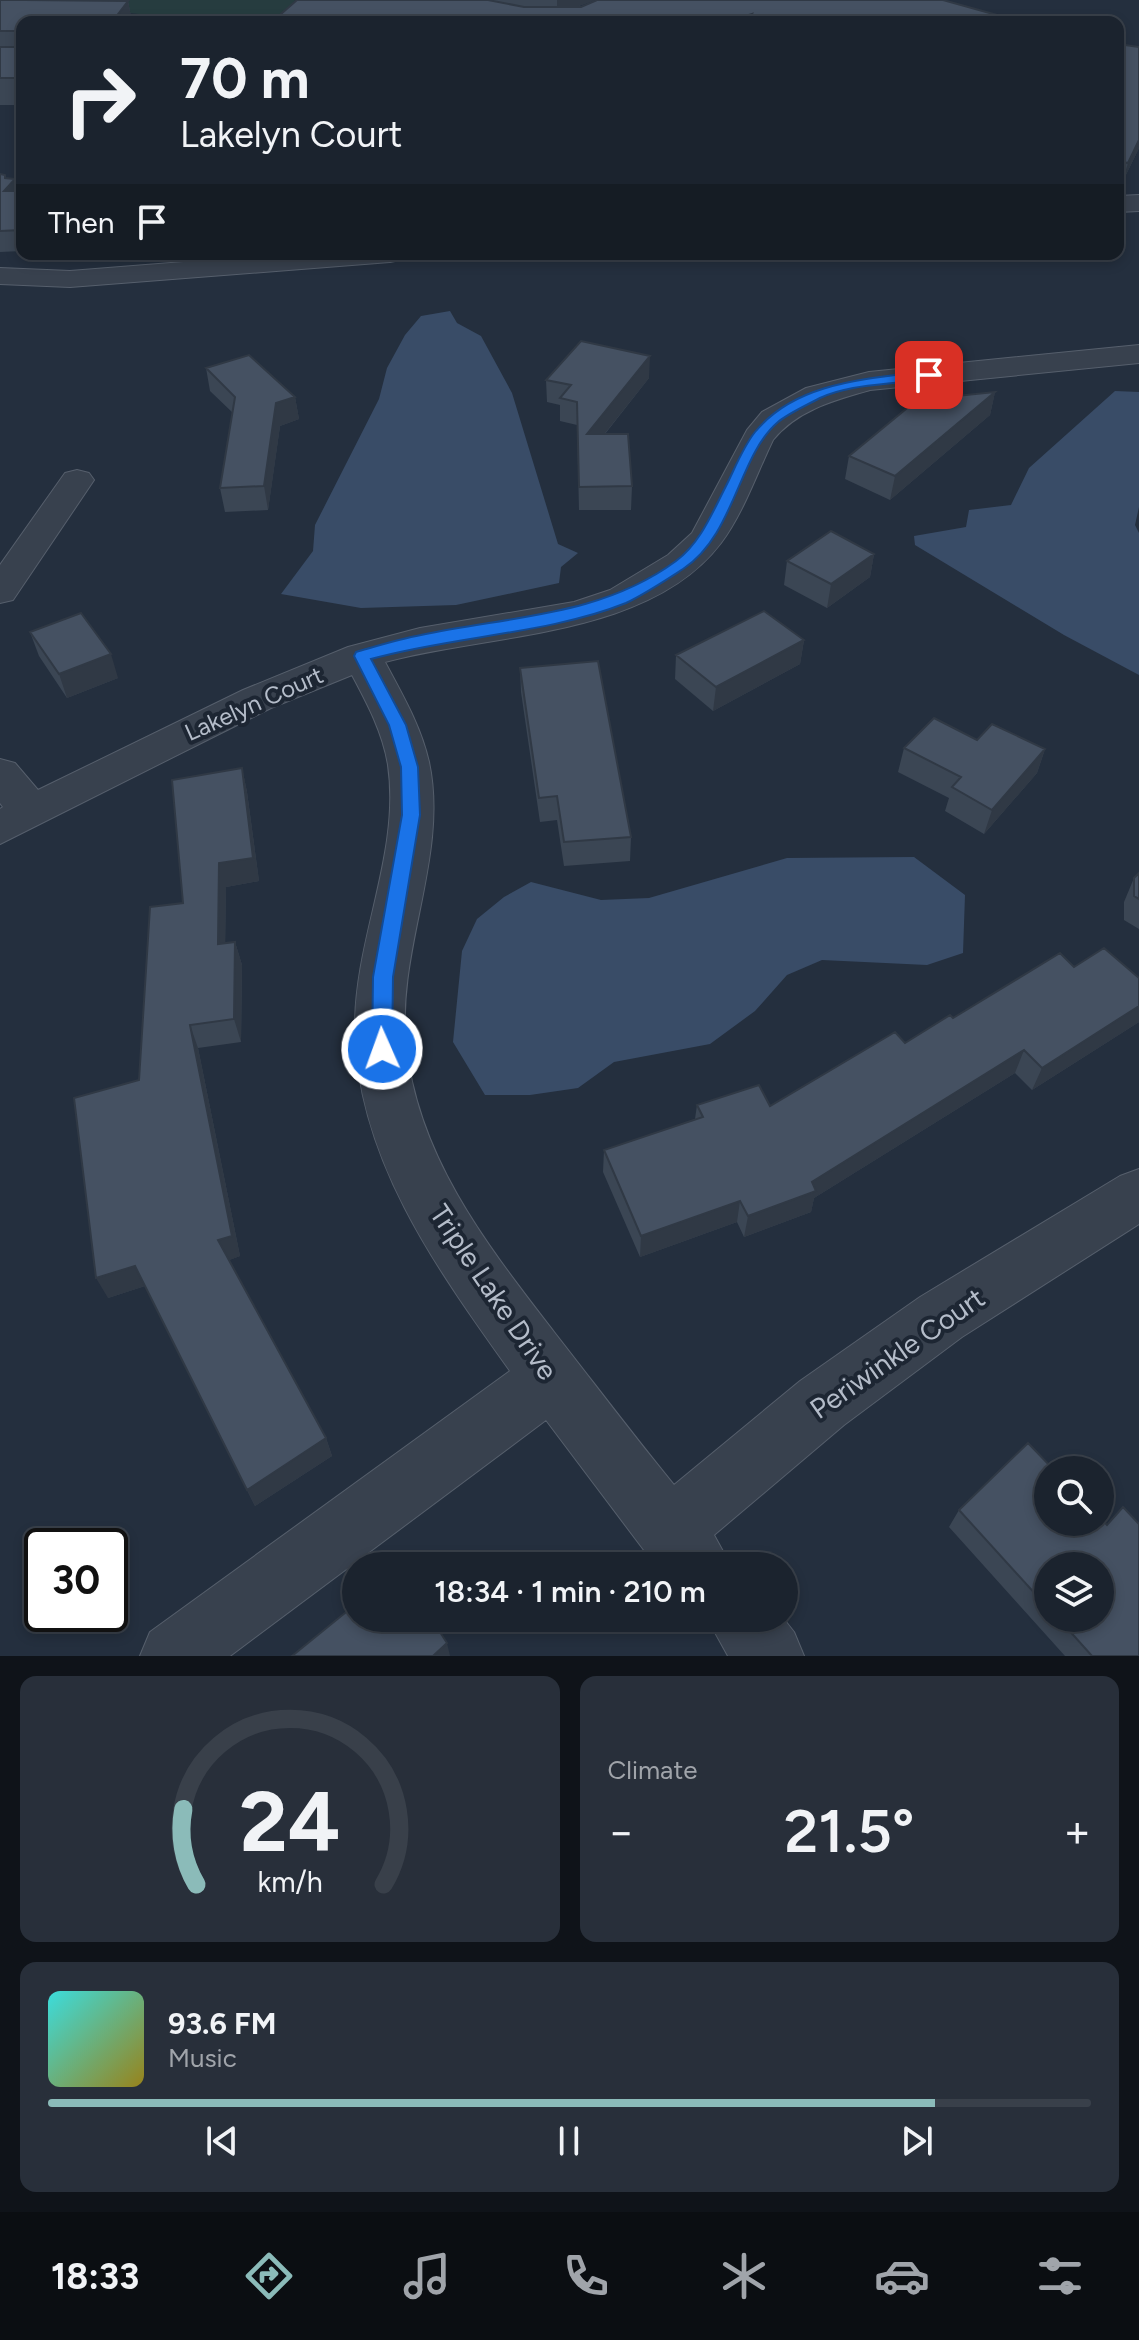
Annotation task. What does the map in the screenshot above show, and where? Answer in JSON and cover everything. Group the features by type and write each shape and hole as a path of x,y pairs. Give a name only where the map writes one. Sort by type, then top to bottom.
{"street":[{"path":"0,276 70,279 232,260"},
{"name":"Lakelyn Court","path":"16,820 257,699 362,656 420,640 580,613 623,598 681,563 707,538 758,437 773,419 817,395 869,381 1139,354"},
{"path":"0,592 77,480"},
{"name":"Triple Lake Drive","path":"362,656 398,725 409,767 411,815 383,977 379,1027 387,1092 410,1161 461,1251 552,1378 684,1548"},
{"path":"0,774 16,820"},
{"name":"Periwinkle Court","path":"684,1548 822,1403 941,1317 1139,1194"},
{"path":"174,1656 552,1378"},
{"path":"752,1632 770,1656"}],"green space":[{"path":"0,0 295,0 285,16 139,14"}],"water":[{"path":"450,311 457,323 481,336 512,393 558,544 578,553 561,567 559,583 456,605 361,608 281,594 313,551 315,525 379,399 387,368 405,335 421,316"},
{"path":"1115,391 1139,392 1139,507 1135,525 1139,533 1139,675 1064,635 915,545 914,536 966,527 969,510 1011,505 1029,468"},
{"path":"914,857 965,895 963,953 927,965 822,960 787,975 755,1011 710,1044 614,1062 578,1088 530,1095 485,1095 453,1042 462,951 477,919 504,897 531,882 601,900 649,898 787,858"}],"building":[{"path":"0,0 128,1 117,16 16,16 16,31 0,31"},
{"path":"297,0 488,0 524,7 581,7 597,0 943,0 1000,16 281,16"},
{"path":"1124,45 1139,47 1139,140 1128,163 1124,162"},
{"path":"0,47 16,47 16,78 0,78"},
{"path":"0,174 15,179 4,191 16,191 16,230 0,231"},
{"path":"581,341 650,356 587,434 628,434 632,486 579,487 577,402 560,398 571,385 546,380"},
{"path":"249,355 295,397 276,403 264,486 220,488 235,397 206,368"},
{"path":"995,392 895,476 849,456 917,400"},
{"path":"831,531 874,554 831,584 787,561"},
{"path":"764,611 804,640 716,687 676,655"},
{"path":"81,613 111,654 59,674 30,632"},
{"path":"598,661 631,837 564,842 557,796 539,798 520,668"},
{"path":"934,718 977,740 992,724 1045,749 992,810 952,787 961,777 904,748"},
{"path":"242,768 253,858 219,863 218,944 235,942 234,1019 190,1025 232,1236 218,1240 326,1438 247,1490 135,1266 96,1278 74,1098 139,1080 150,907 183,903 172,780"},
{"path":"1139,873 1139,899 1134,896 1134,878"},
{"path":"1104,948 1139,978 1139,1006 1042,1068 1024,1050 812,1182 816,1191 748,1216 740,1201 641,1236 604,1150 703,1117 697,1105 759,1085 770,1106 895,1032 905,1043 950,1015 953,1018 1060,953 1074,967"},
{"path":"1028,1443 1041,1456 1034,1456 1034,1536 1114,1536 1114,1517 1123,1507 1139,1524 1139,1656 1092,1656 1071,1632 1114,1632 1114,1552 1034,1552 1034,1593 959,1510"},
{"path":"342,1615 342,1632 440,1632 447,1643 433,1656 292,1656"}],"route":[{"path":"382,1049 379,1027 383,977 411,815 409,767 398,725 362,656 420,640 580,613 623,598 681,563 707,538 758,437 773,419 817,395 845,386 929,375"}]}
